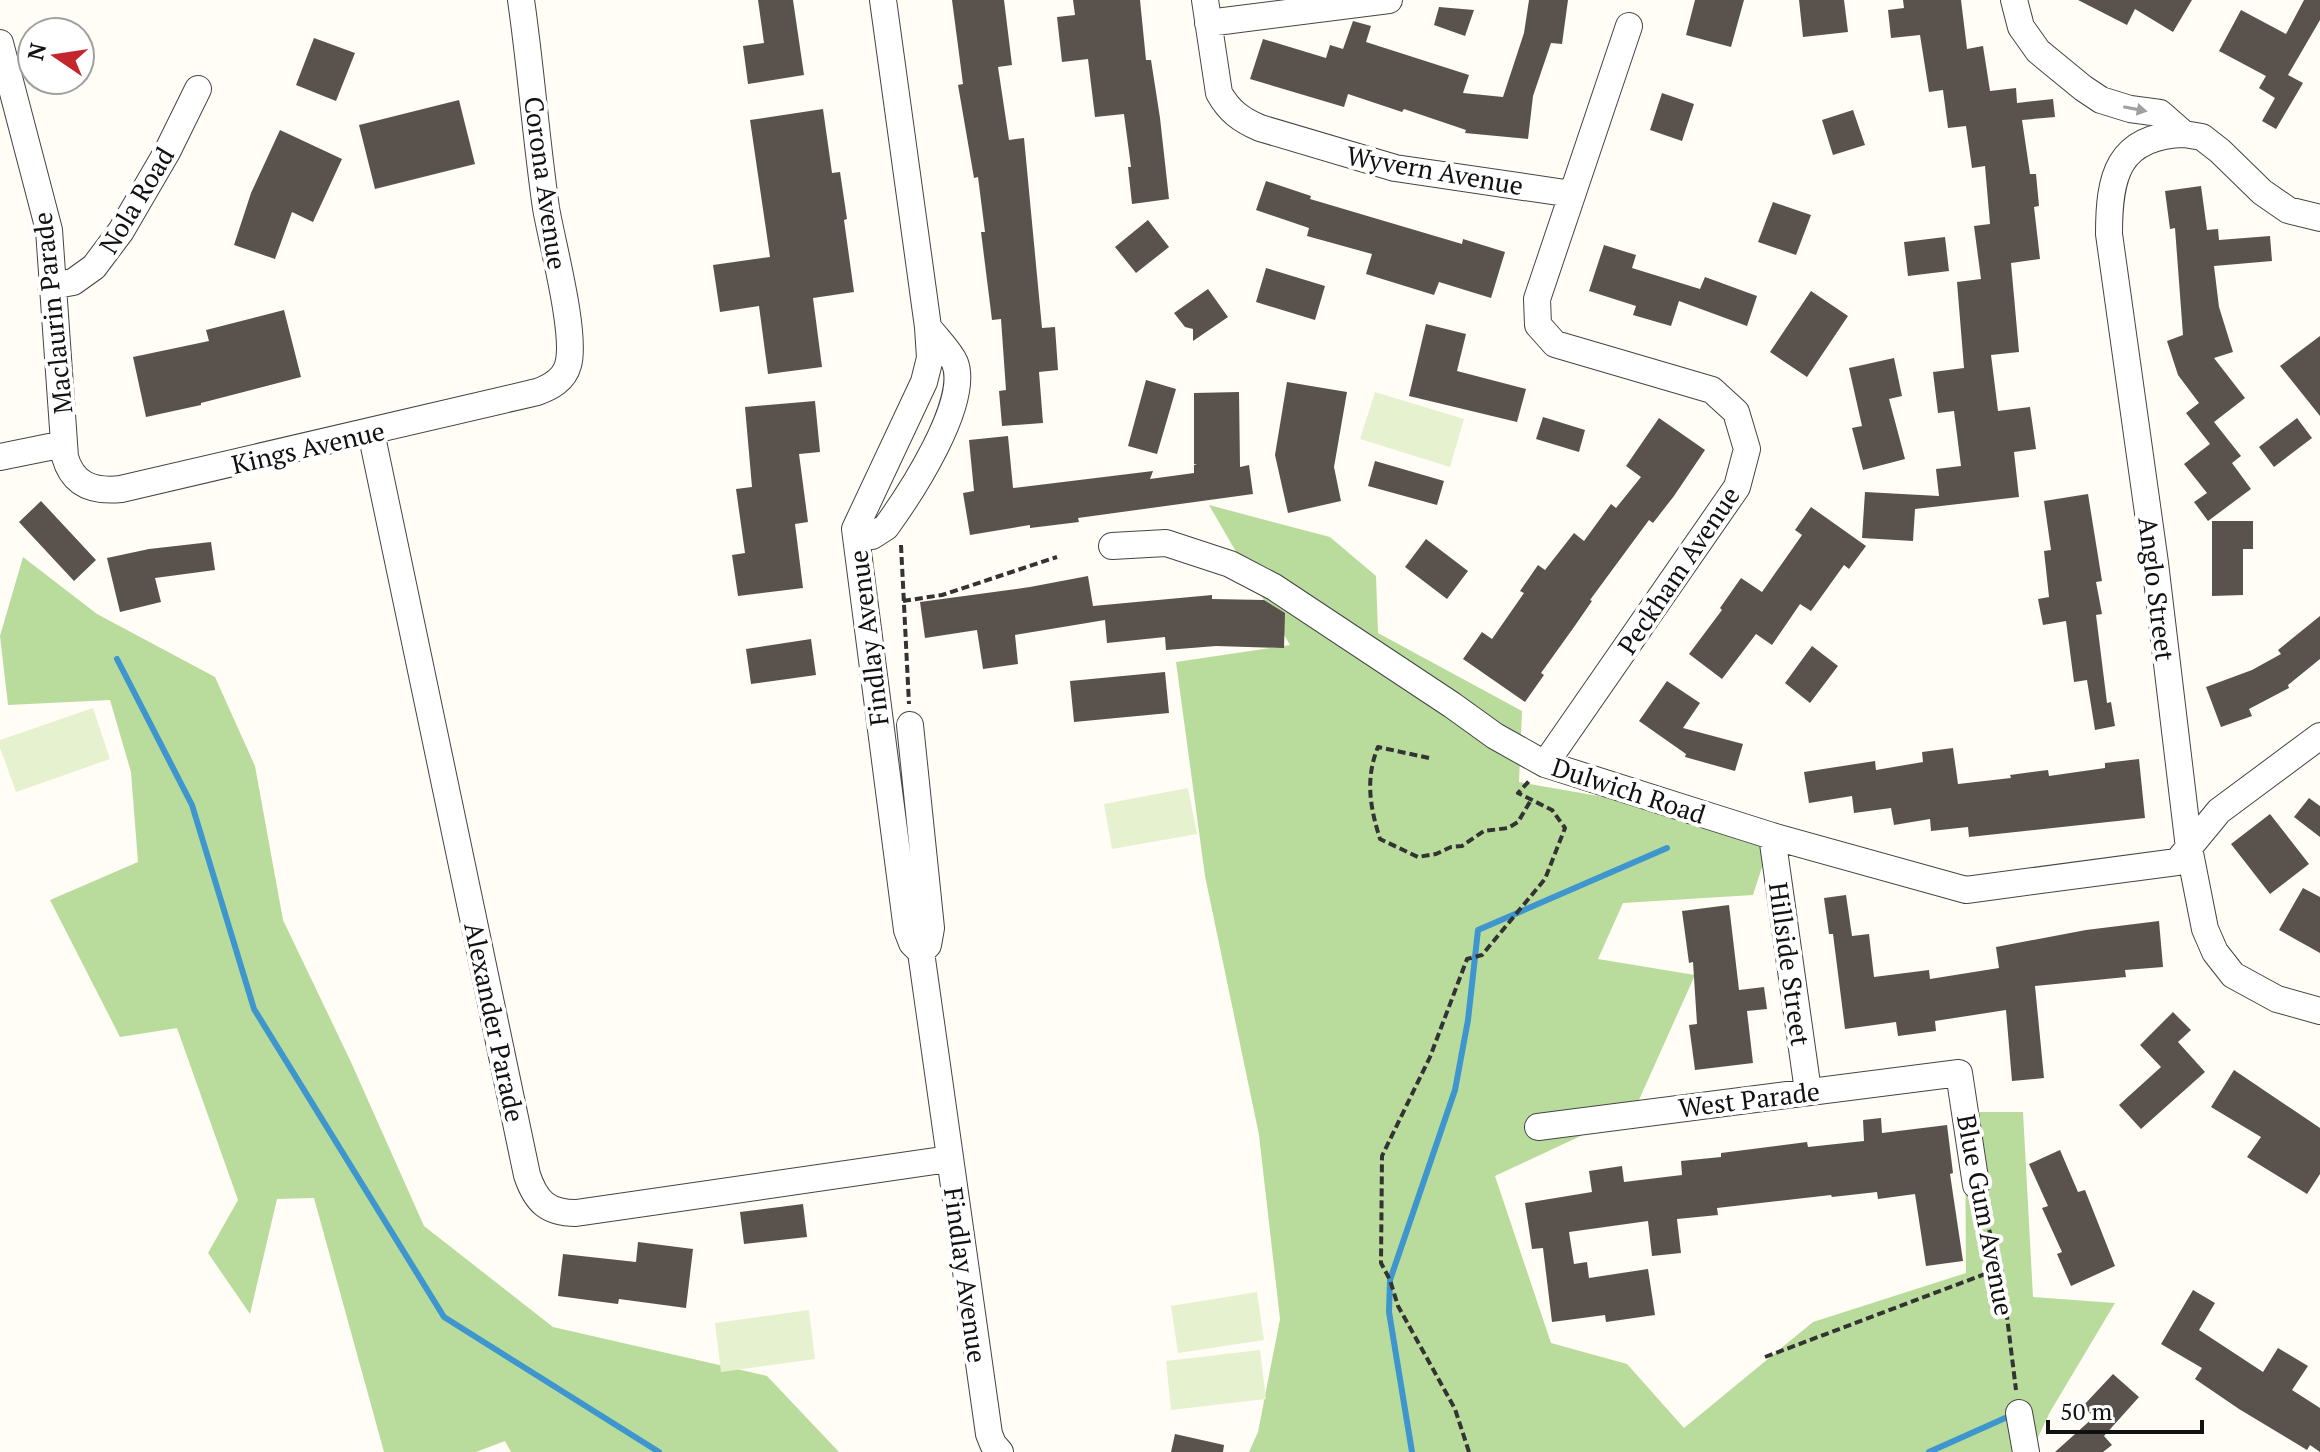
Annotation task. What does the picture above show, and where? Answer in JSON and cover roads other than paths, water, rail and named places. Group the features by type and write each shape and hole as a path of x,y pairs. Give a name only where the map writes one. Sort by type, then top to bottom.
{"street":[{"name":"Corona Avenue","path":"521,0 546,207 569,335 568,366"},
{"name":"Findlay Avenue","path":"883,0 930,358 924,382 855,529 907,930 912,943 921,952 989,1434 1000,1452"},
{"path":"1207,12 1389,0"},
{"path":"2014,0 2021,27 2038,51 2083,88 2101,100 2130,109 2160,113 2184,134 2202,137 2262,192 2288,210 2320,218"},
{"name":"Wyvern Avenue","path":"1207,12 1219,93 1241,119 1274,133 1395,168 1572,194"},
{"name":"Peckham Avenue","path":"1545,764 1737,487 1747,449 1736,412 1712,390 1555,344 1538,325 1537,299 1629,26"},
{"name":"Maclaurin Parade","path":"0,43 49,230 64,444"},
{"name":"Nola Road","path":"51,286 73,282 94,267 121,231 198,89"},
{"name":"Anglo Street","path":"2184,134 2164,134 2128,151 2114,177 2109,204 2109,234 2155,563 2189,848 2205,929 2215,952 2233,975 2316,1017"},
{"path":"855,529 872,536 886,527 942,439 957,395 955,363 928,327"},
{"name":"Kings Avenue","path":"64,444 74,478 85,486 108,490 160,481 537,392 561,379 568,366"},
{"name":"Alexander Parade","path":"371,432 527,1175 538,1201 549,1209 576,1213 949,1159"},
{"path":"0,457 64,444"},
{"name":"Dulwich Road","path":"1112,546 1166,543 1230,564 1274,587 1495,736 1545,764 1772,836 1966,890 2177,862 2189,848"},
{"name":"Findlay Avenue","path":"910,725 931,928 928,945 921,952"},
{"path":"2189,848 2219,811 2320,736"},
{"name":"Hillside Street","path":"1772,836 1808,1091"},
{"name":"West Parade","path":"1538,1127 1959,1073"},
{"name":"Blue Gum Avenue","path":"1959,1073 1976,1185"},
{"path":"2019,1413 2026,1452"}],"waterway":[{"path":"117,659 192,805 254,1009 444,1317 659,1452"},
{"path":"1412,1452 1389,1312 1390,1280 1455,1090 1468,1020 1478,930 1667,848"},
{"path":"1929,1452 2012,1415"}]}
